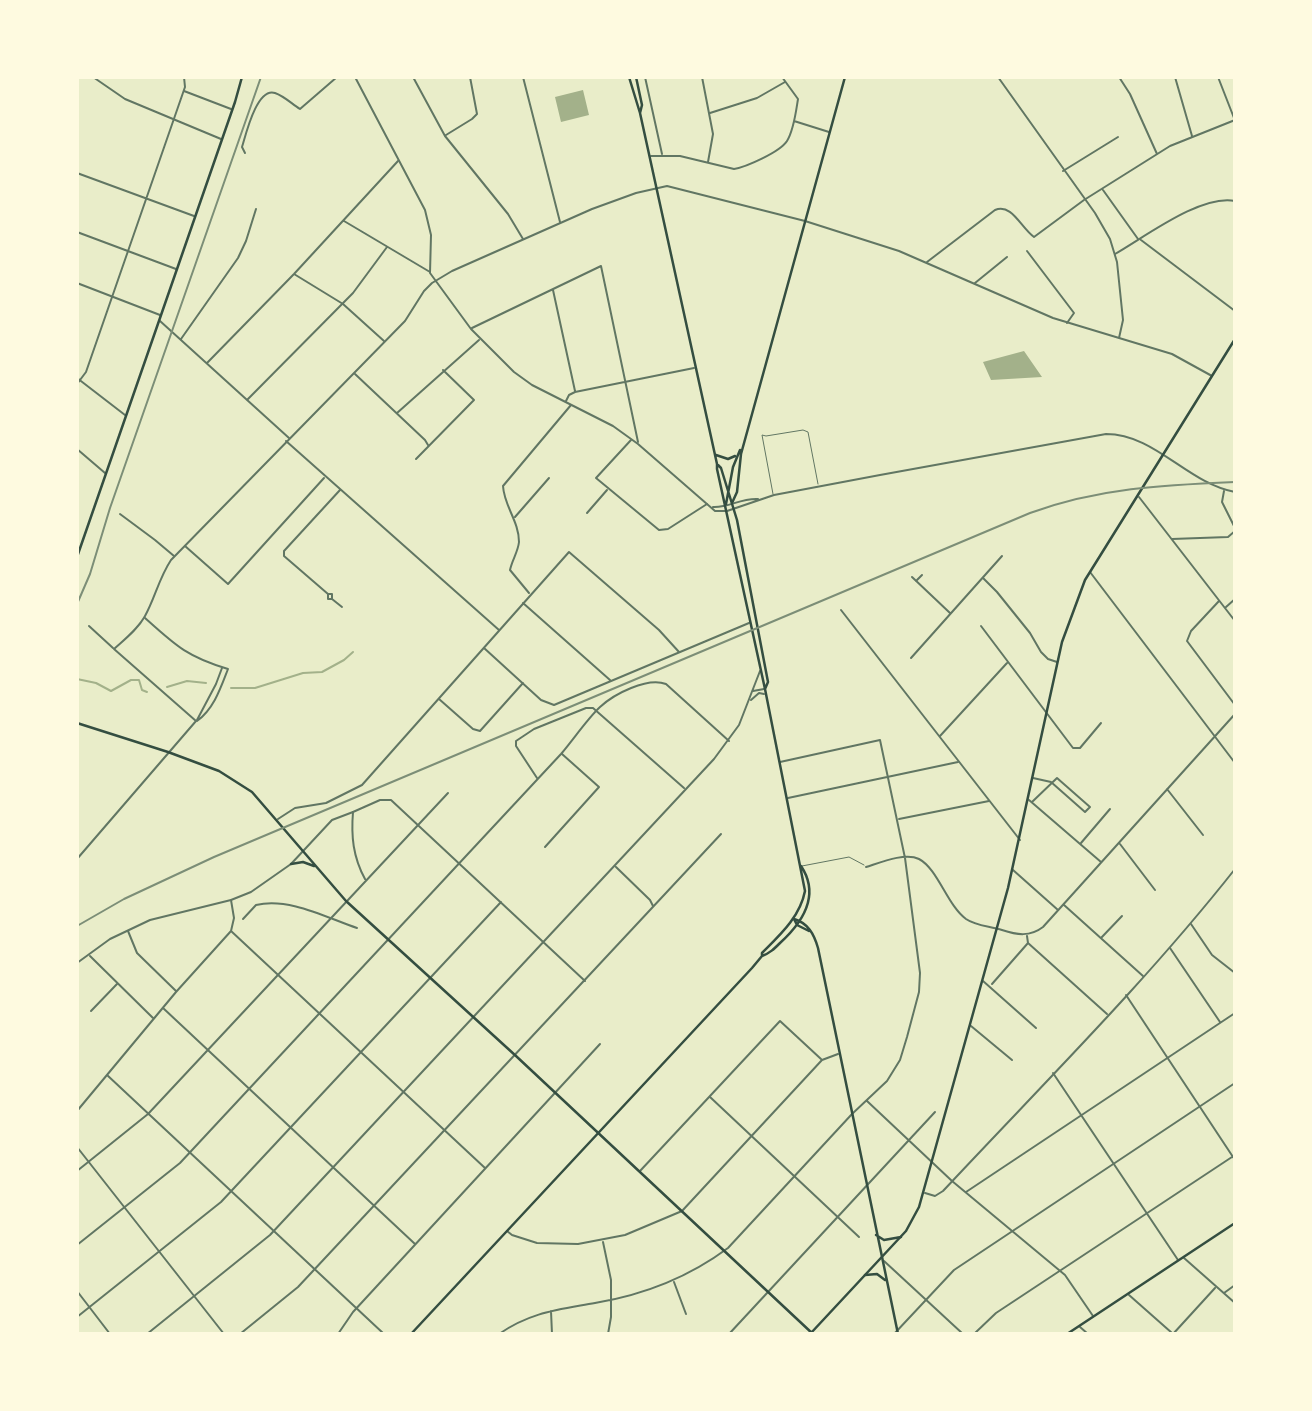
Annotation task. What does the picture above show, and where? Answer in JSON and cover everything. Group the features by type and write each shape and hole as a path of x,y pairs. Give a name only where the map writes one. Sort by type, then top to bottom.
{"main road":[{"path":"77,557 242,77"},
{"path":"410,1334 762,956 802,906 804,891 801,866 765,689 650,156 629,77"},
{"path":"636,77 642,105 640,113"},
{"path":"765,689 768,681 734,502 742,448 845,77"},
{"path":"77,723 168,752 236,780 260,799 346,901 640,1171 811,1334 901,1237 911,1223 924,1193 1013,870 1071,614 1090,572 1235,340"},
{"path":"715,454 729,460 742,448"},
{"path":"726,508 737,454"},
{"path":"718,464 734,502"},
{"path":"291,864 303,862 314,866"},
{"path":"762,956 768,954 806,913 809,897 801,866"},
{"path":"793,919 800,921 812,932 818,948 896,1333"},
{"path":"793,919 797,925 812,932"},
{"path":"1067,1334 1235,1223"},
{"path":"876,1235 884,1240 901,1237"},
{"path":"865,1275 877,1274 886,1280"}],"street":[{"path":"93,77 119,96 222,139"},
{"path":"77,384 78,379 86,372 183,91 184,77"},
{"path":"245,153 242,147 263,96 276,93 300,109 337,77"},
{"path":"360,77 355,78 428,217 430,273"},
{"path":"413,77 445,136 508,214 524,240"},
{"path":"445,136 477,114 470,77"},
{"path":"523,77 561,223"},
{"path":"645,77 662,154"},
{"path":"702,77 713,138 708,163"},
{"path":"650,156 662,154 734,169 758,160 786,143 793,121 798,99 782,77"},
{"path":"998,77 1105,229 1115,254 1123,320 1119,339"},
{"path":"1119,77 1134,101 1157,154"},
{"path":"1175,77 1192,136"},
{"path":"928,262 998,208 1008,209 1026,232 1034,237 1084,200 1157,154 1192,136 1235,121 1218,77"},
{"path":"709,113 746,103 786,82"},
{"path":"183,91 232,110"},
{"path":"793,121 830,132"},
{"path":"1063,171 1118,137"},
{"path":"206,363 294,274 399,160"},
{"path":"77,173 195,216"},
{"path":"114,649 145,618 159,580 174,556 410,316 424,291 436,280 561,223 656,186 675,187 805,221 928,262 1068,323 1172,354 1212,376"},
{"path":"1103,189 1140,240 1235,311"},
{"path":"1115,254 1190,209 1235,201"},
{"path":"181,340 238,258 256,209"},
{"path":"343,220 430,273 471,329 514,372 610,424 638,444 715,511 734,502 758,499"},
{"path":"77,232 177,270"},
{"path":"247,400 343,304 372,270 387,247"},
{"path":"1027,251 1074,313 1068,323"},
{"path":"974,283 1007,257"},
{"path":"471,329 601,266 638,444"},
{"path":"294,274 343,304 385,342"},
{"path":"77,284 161,316"},
{"path":"553,289 575,392"},
{"path":"159,320 325,476 499,630"},
{"path":"397,413 480,339"},
{"path":"565,401 575,392 695,368"},
{"path":"416,459 474,400 443,370"},
{"path":"354,373 425,440 428,446"},
{"path":"78,379 126,415"},
{"path":"530,594 510,570 518,545 514,518 503,494 504,483 571,405"},
{"path":"726,508 734,509 774,495 1106,434 1128,437 1146,444 1201,480 1235,492"},
{"path":"631,440 596,478 608,489 659,530 668,529 707,504"},
{"path":"77,449 106,474"},
{"path":"185,545 228,584 325,476"},
{"path":"514,518 549,478"},
{"path":"340,489 284,551 284,556 328,594 328,599 332,598 342,607"},
{"path":"587,513 608,489"},
{"path":"1172,539 1228,537 1235,530 1222,502 1225,490"},
{"path":"1137,495 1235,621"},
{"path":"120,514 174,556"},
{"path":"277,819 287,812 326,803 355,790 569,552 659,630 679,652"},
{"path":"911,658 1002,556"},
{"path":"998,559 1002,564"},
{"path":"1090,572 1235,763"},
{"path":"916,581 922,575"},
{"path":"912,577 951,614"},
{"path":"982,578 1030,633 1041,652 1048,659 1058,662"},
{"path":"1225,608 1235,599"},
{"path":"1220,601 1191,631 1187,641 1235,705"},
{"path":"523,603 611,681"},
{"path":"841,610 1020,840"},
{"path":"77,859 168,752 202,718 216,698 228,669 202,661 183,651 145,618"},
{"path":"483,648 544,702 551,705 750,622"},
{"path":"89,626 197,721"},
{"path":"981,626 1073,748 1077,749 1101,723"},
{"path":"915,654 919,657"},
{"path":"940,737 1008,662"},
{"path":"197,721 222,667"},
{"path":"147,1334 274,1231 685,789 729,741 750,701 760,671"},
{"path":"438,699 476,731 480,731 523,682"},
{"path":"77,1245 190,1153 561,754 596,710 611,699 649,682 660,682 672,689 729,741"},
{"path":"752,692 758,688 765,689"},
{"path":"750,701 759,693 766,694"},
{"path":"537,779 516,746 516,741 534,729 586,708 596,710 685,789"},
{"path":"866,867 905,858 918,859 925,864 964,918 973,923 1026,935 1043,927 1235,714"},
{"path":"499,1334 528,1317 551,1310 611,1300 674,1281 724,1251 852,1114 887,1082 896,1068 919,992 919,960 905,858 880,740 780,762"},
{"path":"545,847 599,787 561,754"},
{"path":"787,798 959,762"},
{"path":"1033,778 1051,782 1085,812 1090,807 1057,778 1051,782 1030,801 1101,863"},
{"path":"1167,789 1203,835"},
{"path":"77,1171 148,1114 447,793"},
{"path":"77,963 128,930 160,917 231,900 261,886 291,864 332,820 380,800 391,800 585,981"},
{"path":"898,819 989,801"},
{"path":"1080,844 1110,809"},
{"path":"353,812 354,849 357,863 366,880"},
{"path":"240,1334 285,1299 314,1269 721,834"},
{"path":"1119,843 1155,890"},
{"path":"614,865 653,906"},
{"path":"924,1193 935,1196 952,1181 1143,977 1191,924 1235,869"},
{"path":"1013,870 1059,910"},
{"path":"77,1111 176,992 231,932 234,918 231,900"},
{"path":"77,1317 211,1211 501,902"},
{"path":"243,919 260,903 302,908 358,928"},
{"path":"1063,905 1143,977"},
{"path":"1100,939 1122,916"},
{"path":"1191,924 1212,955 1235,972"},
{"path":"128,930 137,953 176,992"},
{"path":"231,932 486,1168"},
{"path":"1026,935 1028,943 1108,1015"},
{"path":"992,984 1028,943"},
{"path":"1170,947 1221,1023"},
{"path":"88,954 154,1019"},
{"path":"983,981 1036,1028"},
{"path":"91,1012 118,983"},
{"path":"1126,995 1235,1160"},
{"path":"163,1008 415,1245"},
{"path":"965,1192 1235,1013"},
{"path":"640,1171 780,1020 822,1060"},
{"path":"970,1026 1012,1060"},
{"path":"338,1334 356,1308 600,1044"},
{"path":"507,1230 518,1237 545,1244 578,1244 603,1241 646,1228 682,1211 822,1060 839,1053"},
{"path":"1053,1073 1179,1261"},
{"path":"107,1075 384,1334"},
{"path":"896,1333 951,1272 1235,1083"},
{"path":"710,1097 859,1237"},
{"path":"867,1101 952,1181 1060,1270 1093,1317"},
{"path":"729,1334 935,1112"},
{"path":"77,1147 224,1334"},
{"path":"974,1334 996,1313 1234,1156"},
{"path":"603,1241 610,1272 608,1334"},
{"path":"881,1258 963,1334"},
{"path":"1184,1258 1235,1303"},
{"path":"674,1281 686,1314"},
{"path":"1223,1293 1235,1285"},
{"path":"1128,1294 1173,1334 1216,1288"},
{"path":"77,1291 110,1334"},
{"path":"551,1310 552,1334"},
{"path":"1079,1326 1088,1334"}],"lane":[{"path":"774,495 762,435 803,430 808,432 819,487"},
{"path":"801,866 849,857 866,867"}],"shaded area":[{"path":"583,90 589,115 561,122 555,97"},
{"path":"1024,351 1042,377 991,380 983,362"}],"waterway":[{"path":"231,688 255,688 303,673 322,672 353,652"},
{"path":"77,679 96,683 111,691 131,680 139,680 142,690 147,692"},
{"path":"167,687 187,681 206,683"}],"railway":[{"path":"77,604 90,574 110,508 261,77"},
{"path":"77,926 124,899 214,857 1030,513 1106,493 1235,482"}]}
